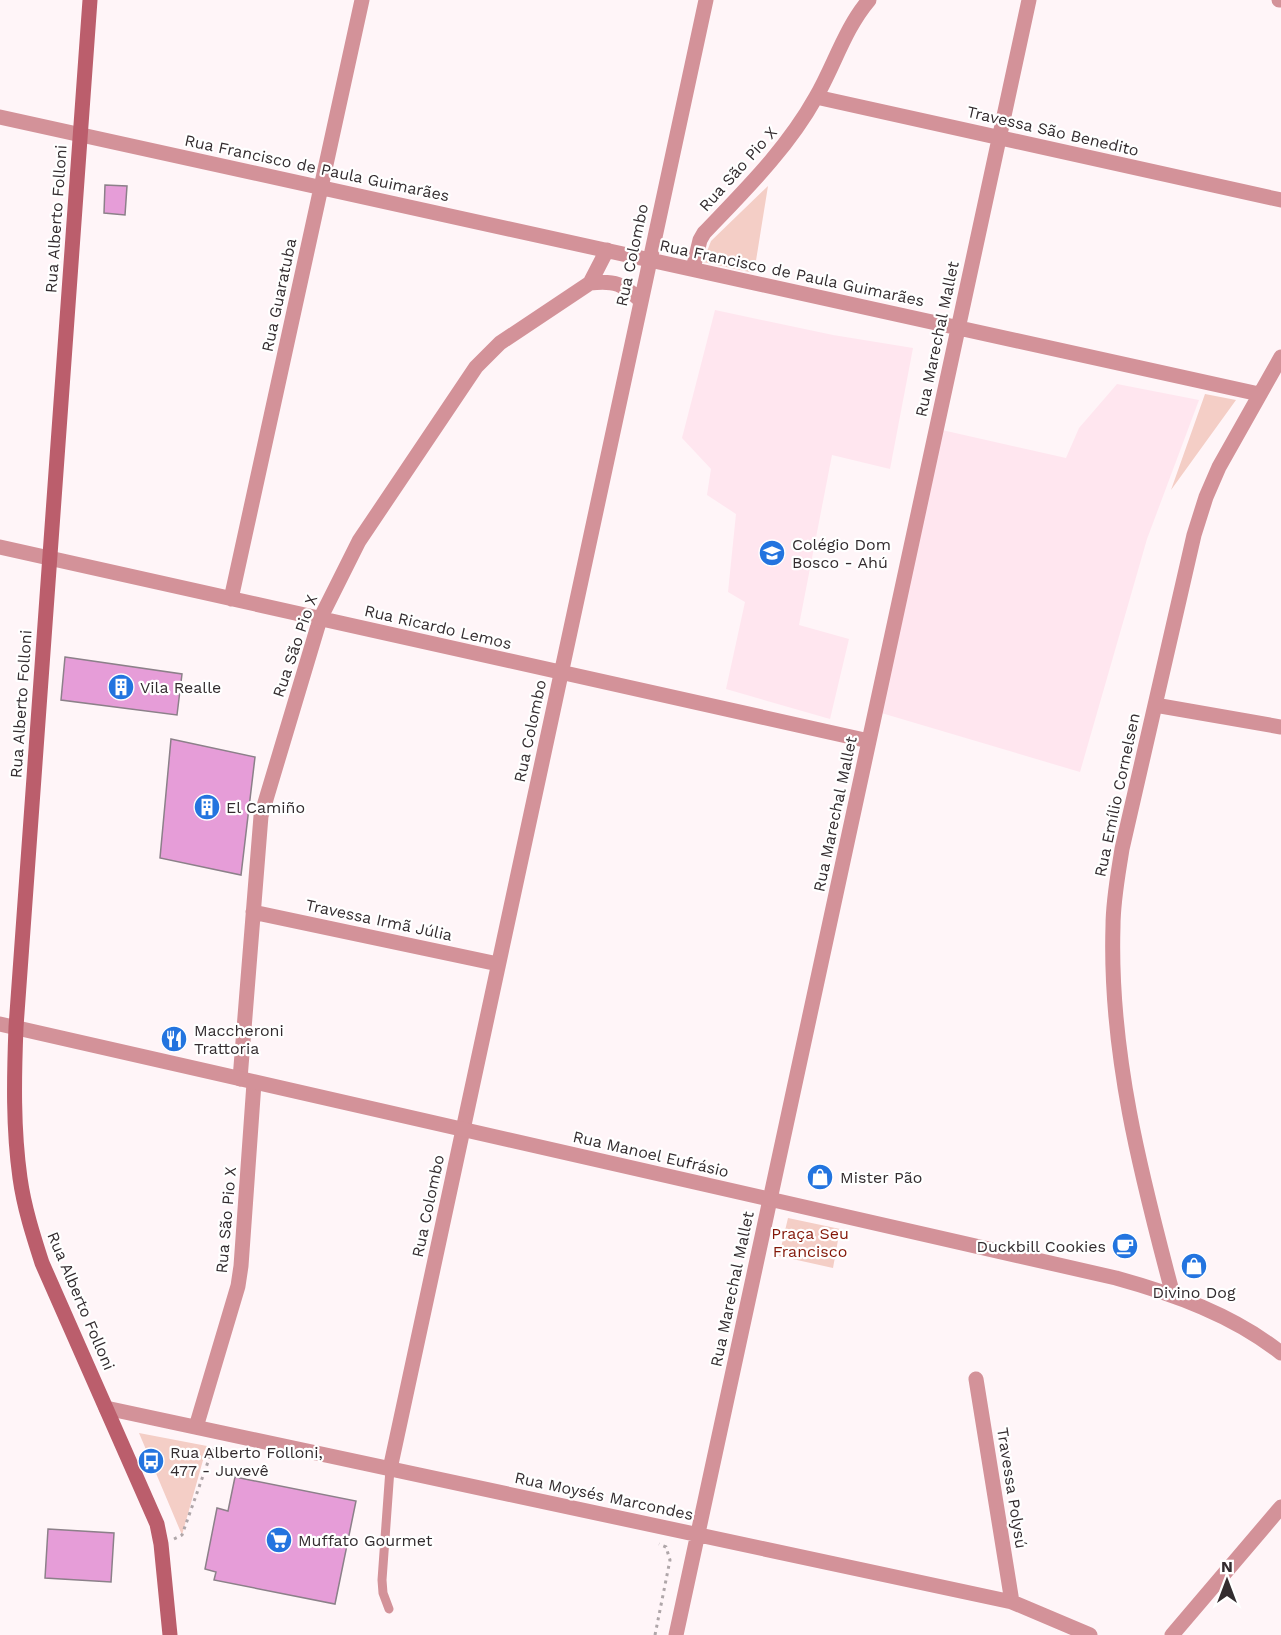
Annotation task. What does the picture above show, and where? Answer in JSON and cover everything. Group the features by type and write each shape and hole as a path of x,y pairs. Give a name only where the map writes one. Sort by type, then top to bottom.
{"main road":[{"name":"Rua Alberto Folloni","path":"90,0 16,1027 15,1133 20,1180 29,1223 42,1263 157,1524 170,1635"}],"street":[{"name":"Rua Guaratuba","path":"231,598 362,0"},
{"name":"Rua Colombo","path":"390,1469 706,0"},
{"name":"Rua São Pio X","path":"693,269 704,233 773,160 795,130 816,97 855,19 869,0"},
{"name":"Rua Marechal Mallet","path":"676,1635 1029,0"},
{"name":"Travessa São Benedito","path":"816,97 1281,201"},
{"name":"Rua Francisco de Paula Guimarães","path":"0,117 1259,394"},
{"name":"Rua São Pio X","path":"196,1427 242,1266 253,912 258,833 264,800 320,619 359,541 476,367 500,343 590,283 607,250"},
{"path":"590,283 605,281 617,283 629,289 641,301"},
{"name":"Rua Emílio Cornelsen","path":"1173,1295 1144,1187 1120,1049 1114,980 1113,927 1116,887 1122,849 1194,535 1206,497 1219,467 1281,357"},
{"name":"Rua Ricardo Lemos","path":"0,547 869,741"},
{"path":"1155,705 1281,727"},
{"name":"Travessa Irmã Júlia","path":"253,912 498,964"},
{"name":"Rua Manoel Eufrásio","path":"0,1024 1116,1278 1173,1295 1245,1328 1281,1353"},
{"name":"Travessa Polysú","path":"976,1379 1012,1602"},
{"name":"Rua Moysés Marcondes","path":"106,1408 1012,1602 1090,1635"},
{"path":"1172,1635 1281,1507"}],"lane":[{"path":"389,1609 383,1593 382,1580 390,1469"}],"path":[{"path":"161,1544 182,1536 218,1432"},
{"path":"654,1635 670,1560 666,1547 652,1541 656,1526"}],"shaded area":[{"name":"Colégio Dom Bosco - Ahú","path":"715,310 833,335 913,348 890,469 832,455 799,625 849,639 830,719 726,689 745,602 728,592 736,514 707,495 711,469 682,438"},
{"path":"1117,384 1199,400 1147,539 1080,772 878,712 942,430 1066,458 1079,428"}],"green space":[{"path":"768,186 754,273 703,262 711,241"},
{"path":"1205,394 1236,400 1171,490"},
{"name":"Praça Seu Francisco","path":"788,1218 840,1229 833,1268 779,1256"},
{"path":"139,1433 207,1446 182,1535"}],"building":[{"path":"105,185 127,186 125,215 104,213"},
{"name":"Vila Realle","path":"65,657 182,674 177,715 61,700"},
{"name":"El Camiño","path":"171,739 255,757 241,875 160,858"},
{"name":"Muffato Gourmet","path":"235,1477 356,1501 335,1604 214,1580 216,1572 205,1569 217,1508 228,1511"},
{"path":"48,1529 114,1533 111,1582 45,1578"}],"place":[{"name":"Colégio Dom Bosco - Ahú","path":"772,553"},
{"name":"Vila Realle","path":"121,687"},
{"name":"El Camiño","path":"207,807"},
{"name":"Maccheroni Trattoria","path":"174,1039"},
{"name":"Mister Pão","path":"820,1177"},
{"name":"Duckbill Cookies","path":"1125,1246"},
{"name":"Divino Dog","path":"1194,1266"},
{"name":"Rua Alberto Folloni, 477 - Juvevê","path":"151,1461"},
{"name":"Muffato Gourmet","path":"279,1540"}]}
